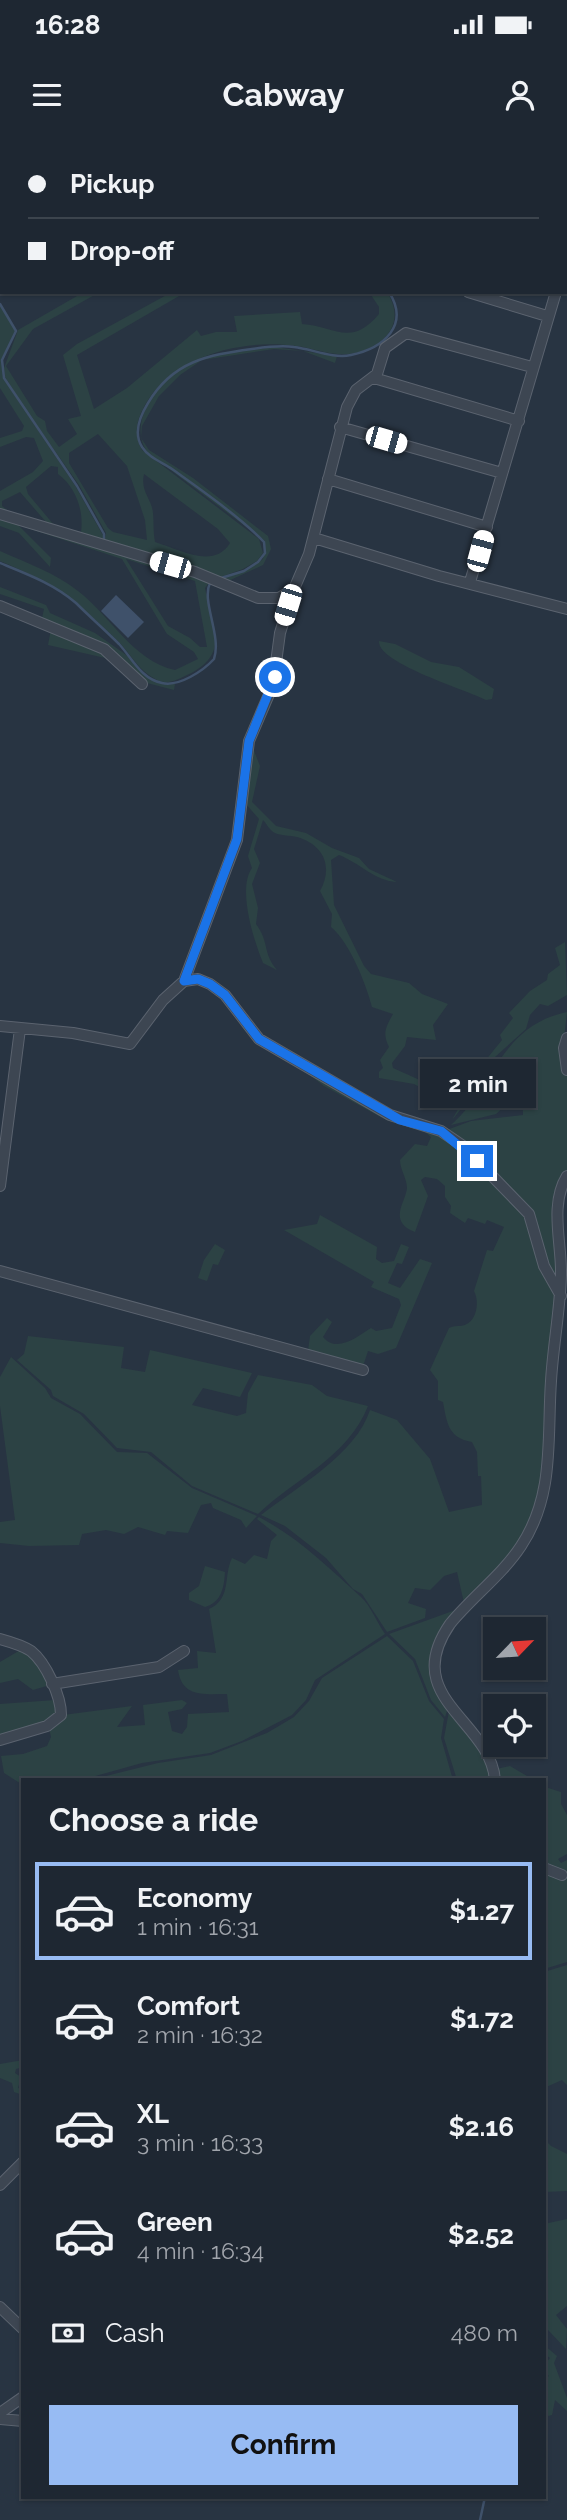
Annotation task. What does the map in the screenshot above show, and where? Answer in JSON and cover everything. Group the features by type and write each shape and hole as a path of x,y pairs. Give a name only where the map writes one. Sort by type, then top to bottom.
{"street":[{"path":"475,294 547,316"},
{"path":"470,582 555,294"},
{"path":"374,378 385,348 406,332 532,368"},
{"path":"0,1026 72,1033 130,1044 157,1007 184,981 237,839 249,741 273,685 280,633 314,538 340,426 351,397 365,382 374,378 519,421"},
{"path":"340,426 502,473"},
{"path":"328,479 487,527"},
{"path":"0,514 195,572 258,598 279,598 294,589"},
{"path":"314,538 439,576 567,609"},
{"path":"0,606 104,649 142,684"},
{"path":"184,981 198,979 218,989 259,1039 345,1090 400,1120 441,1131 463,1146 529,1214 544,1266 561,1296"},
{"path":"0,1186 20,1029"},
{"path":"567,1038 564,1048 567,1070"},
{"path":"495,1778 492,1762 481,1744 449,1707 438,1684 436,1662 442,1636 521,1547 536,1512 551,1458 551,1381 561,1296 558,1202 567,1177"},
{"path":"0,1271 363,1370"},
{"path":"0,1639 23,1646 37,1657 52,1684 61,1709 58,1720 0,1740"},
{"path":"52,1684 159,1667 184,1651"},
{"path":"546,1869 562,1875"},
{"path":"0,2185 21,2164"},
{"path":"0,2307 21,2327"},
{"path":"0,2413 21,2398"},
{"path":"0,2419 21,2421"}],"green space":[{"path":"81,294 96,294 33,329 6,366 37,416 45,421 47,431 59,447 77,434 68,419 81,416 63,355 77,344 168,294 183,294 77,355 94,409 127,388 197,330 201,336 216,332 237,332 234,316 300,312 302,324 351,333 369,324 379,314 379,307 370,294 388,294 395,315 388,334 372,347 361,351 336,354 276,344 234,348 214,353 176,371 148,400 141,412 137,430 142,450 259,539 263,553 257,561 218,578 0,513 0,491 33,472 43,461 34,438 26,437 0,447 0,438 22,431 24,426 0,388 0,306 15,331 1,360 3,378 76,487 105,539 106,533 79,485 23,406 5,377 4,368 18,330","holes":["98,434 127,466 145,520 147,540 113,532 108,528 69,463 69,453","51,466 58,467 58,474 74,493 81,516 81,532 54,525 28,494 26,487","144,474 218,529 230,543 223,551 215,555 195,555 155,542 152,508 145,491","20,492 46,522 47,524 11,513 2,506 2,501"]},
{"path":"275,347 302,351 274,349 202,360 180,375 159,396 142,426 141,434 141,424 145,409 154,395 164,382 191,363 204,357 239,350"},
{"path":"303,351 337,356 335,363"},
{"path":"142,439 149,450 193,478 268,536 271,549 263,565 226,582 221,579 245,571 263,559 265,541 148,453"},
{"path":"0,517 211,580 205,588 216,639 210,658 201,667 172,681 165,682 151,677 119,642 77,604 51,586 0,561 0,551 69,585 90,601 134,647 160,665 175,670 198,659 194,652 167,634 122,559 18,525 51,558 50,567 19,533 0,526","holes":["126,559 195,581 207,647 200,647 168,626"]},
{"path":"0,587 46,605 50,613 95,633 125,654 151,680 175,684 174,690 143,682 120,659 42,618 44,609 0,594"},
{"path":"51,629 114,660 48,645"},
{"path":"379,641 395,644 431,662 459,667 494,689 492,699 486,700 407,667 382,649"},
{"path":"251,743 260,766 252,802 276,826 306,833 332,848 359,858 369,869 397,882 375,875 339,855 331,860 334,905 364,966 371,974 409,983 422,994 448,1004 433,1025 436,1040 407,1037 405,1046 392,1063 393,1068 422,1081 429,1092 414,1084 379,1078 379,1072 383,1068 380,1060 389,1047 386,1030 393,1014 372,1007 351,953 331,927 332,914 320,891 326,874 324,858 307,841 275,833 263,820 254,849 260,863 252,884 258,908 256,924 269,958 277,970 263,963 248,915 246,889 252,868 248,856 259,819 244,802"},
{"path":"565,942 567,995 548,1006 540,1004 530,1015 526,1029 495,1057 475,1092 452,1120 485,1061 502,1040 500,1035 513,1018 509,1013 560,965 555,948"},
{"path":"567,1012 562,1057 567,1077 567,1174 557,1192 558,1284 544,1263 533,1219 444,1131 471,1121 523,1115 522,1091 508,1090 505,1106 496,1114 451,1125 466,1110 512,1044 527,1030 545,1019"},
{"path":"250,1032 362,1102 451,1139 520,1206 555,1289 549,1416 539,1492 522,1541 464,1603 457,1572 444,1576 430,1590 415,1588 408,1603 426,1609 425,1618 387,1632 362,1594 353,1589 326,1558 285,1526 261,1515 339,1455 363,1426 370,1410 397,1420 430,1459 449,1512 482,1505 477,1452 472,1442 458,1437 450,1428 443,1402 438,1400 438,1381 430,1370 449,1328 466,1324 474,1317 477,1306 474,1291 487,1250 493,1251 504,1227 487,1220 485,1224 468,1218 465,1223 450,1213 451,1206 445,1197 445,1186 437,1179 425,1177 421,1180 428,1196 415,1232 407,1228 400,1217 407,1188 400,1160 415,1144 427,1146 431,1137 425,1132 386,1120 324,1086 299,1067 255,1043"},
{"path":"320,1215 377,1247 376,1259 382,1263 394,1261 401,1244 409,1247 402,1264 397,1263 388,1283 400,1288 420,1259 432,1263 396,1348 378,1354 368,1351 363,1366 308,1351 310,1336 327,1318 332,1322 323,1337 335,1344 354,1339 371,1328 376,1331 392,1328 401,1305 399,1299 371,1287 374,1282 284,1230 317,1224"},
{"path":"215,1244 225,1250 218,1265 213,1264 207,1281 198,1278 204,1260"},
{"path":"28,1336 124,1347 121,1368 145,1372 150,1350 252,1373 240,1397 203,1388 192,1405 237,1416 246,1413 248,1393 258,1375 312,1385 327,1396 368,1406 359,1424 334,1453 258,1514 192,1486 151,1452 117,1448 84,1414 53,1396 51,1390 17,1360 24,1354"},
{"path":"11,1357 45,1388 51,1398 80,1414 117,1452 147,1453 192,1488 257,1516 246,1528 241,1520 213,1508 211,1503 201,1505 188,1533 167,1531 165,1535 138,1527 124,1534 106,1530 82,1534 79,1545 29,1546 0,1543 0,1522 15,1520 0,1406 0,1377"},
{"path":"259,1517 274,1525 325,1564 368,1605 385,1634 315,1680 306,1700 292,1715 242,1741 210,1753 142,1763 88,1778 21,1778 21,1784 4,1773 1,1756 23,1754 47,1746 51,1737 49,1728 63,1715 132,1706 117,1727 145,1725 143,1705 182,1700 187,1703 182,1709 168,1712 172,1731 182,1734 187,1727 188,1714 229,1712 227,1694 203,1694 189,1690 180,1679 178,1670 198,1668 197,1651 216,1653 209,1609 216,1605 224,1593 232,1558 245,1564 254,1555 267,1559 271,1541 277,1535 257,1519"},
{"path":"205,1566 225,1572 219,1598 205,1607 189,1600 189,1593 199,1586"},
{"path":"461,1608 434,1660 448,1708 445,1717 431,1700 415,1659 389,1634"},
{"path":"387,1636 413,1661 429,1701 444,1719 441,1738 452,1778 98,1778 158,1763 211,1755 267,1733 294,1717 309,1701 322,1678"},
{"path":"22,1649 30,1653 50,1685 33,1690 18,1679 0,1683 0,1662"},
{"path":"55,1700 57,1718 0,1738 0,1704"},
{"path":"449,1711 480,1745 492,1778 456,1778 444,1738"},
{"path":"510,1766 527,1776 545,1778 497,1778 496,1769"},
{"path":"546,1787 561,1792 561,1804 567,1815 567,1854 558,1859 561,1863 567,1860 567,1962 546,1968"},
{"path":"567,1965 567,2085 562,2080 546,2087 546,1971"},
{"path":"21,2060 21,2068 16,2069 15,2073 21,2077 18,2088 21,2089 21,2094 14,2092 12,2083 0,2078 0,2064"},
{"path":"546,2141 567,2154 567,2191 546,2192"},
{"path":"567,2219 567,2306 556,2315 567,2329 566,2349 548,2330 546,2332 546,2224"},
{"path":"546,2347 557,2356 554,2363 567,2398 567,2411 555,2400 552,2415 546,2416 546,2378 549,2376 546,2373 546,2363 550,2358 546,2355"}],"water":[{"path":"116,595 144,622 128,638 101,611"}],"waterway":[{"path":"221,578 244,571 258,562 265,553 264,542 220,504 145,451 139,442 138,430 148,403 158,389 180,369 193,362 221,354 284,346 330,355 344,356 363,352 383,341 395,325 397,315 390,294"},
{"path":"0,304 16,331 2,360 4,378 77,486 104,534 104,539"},
{"path":"0,563 40,580 68,596 119,644 143,673 155,681 169,684 190,677 214,659 216,650 208,599 210,583"},
{"path":"480,2520 485,2499"}],"route":[{"path":"275,677 269,698 249,741 237,839 206,916 184,981 198,979 210,984 225,995 259,1039 400,1120 441,1131 463,1146 477,1161"}]}
